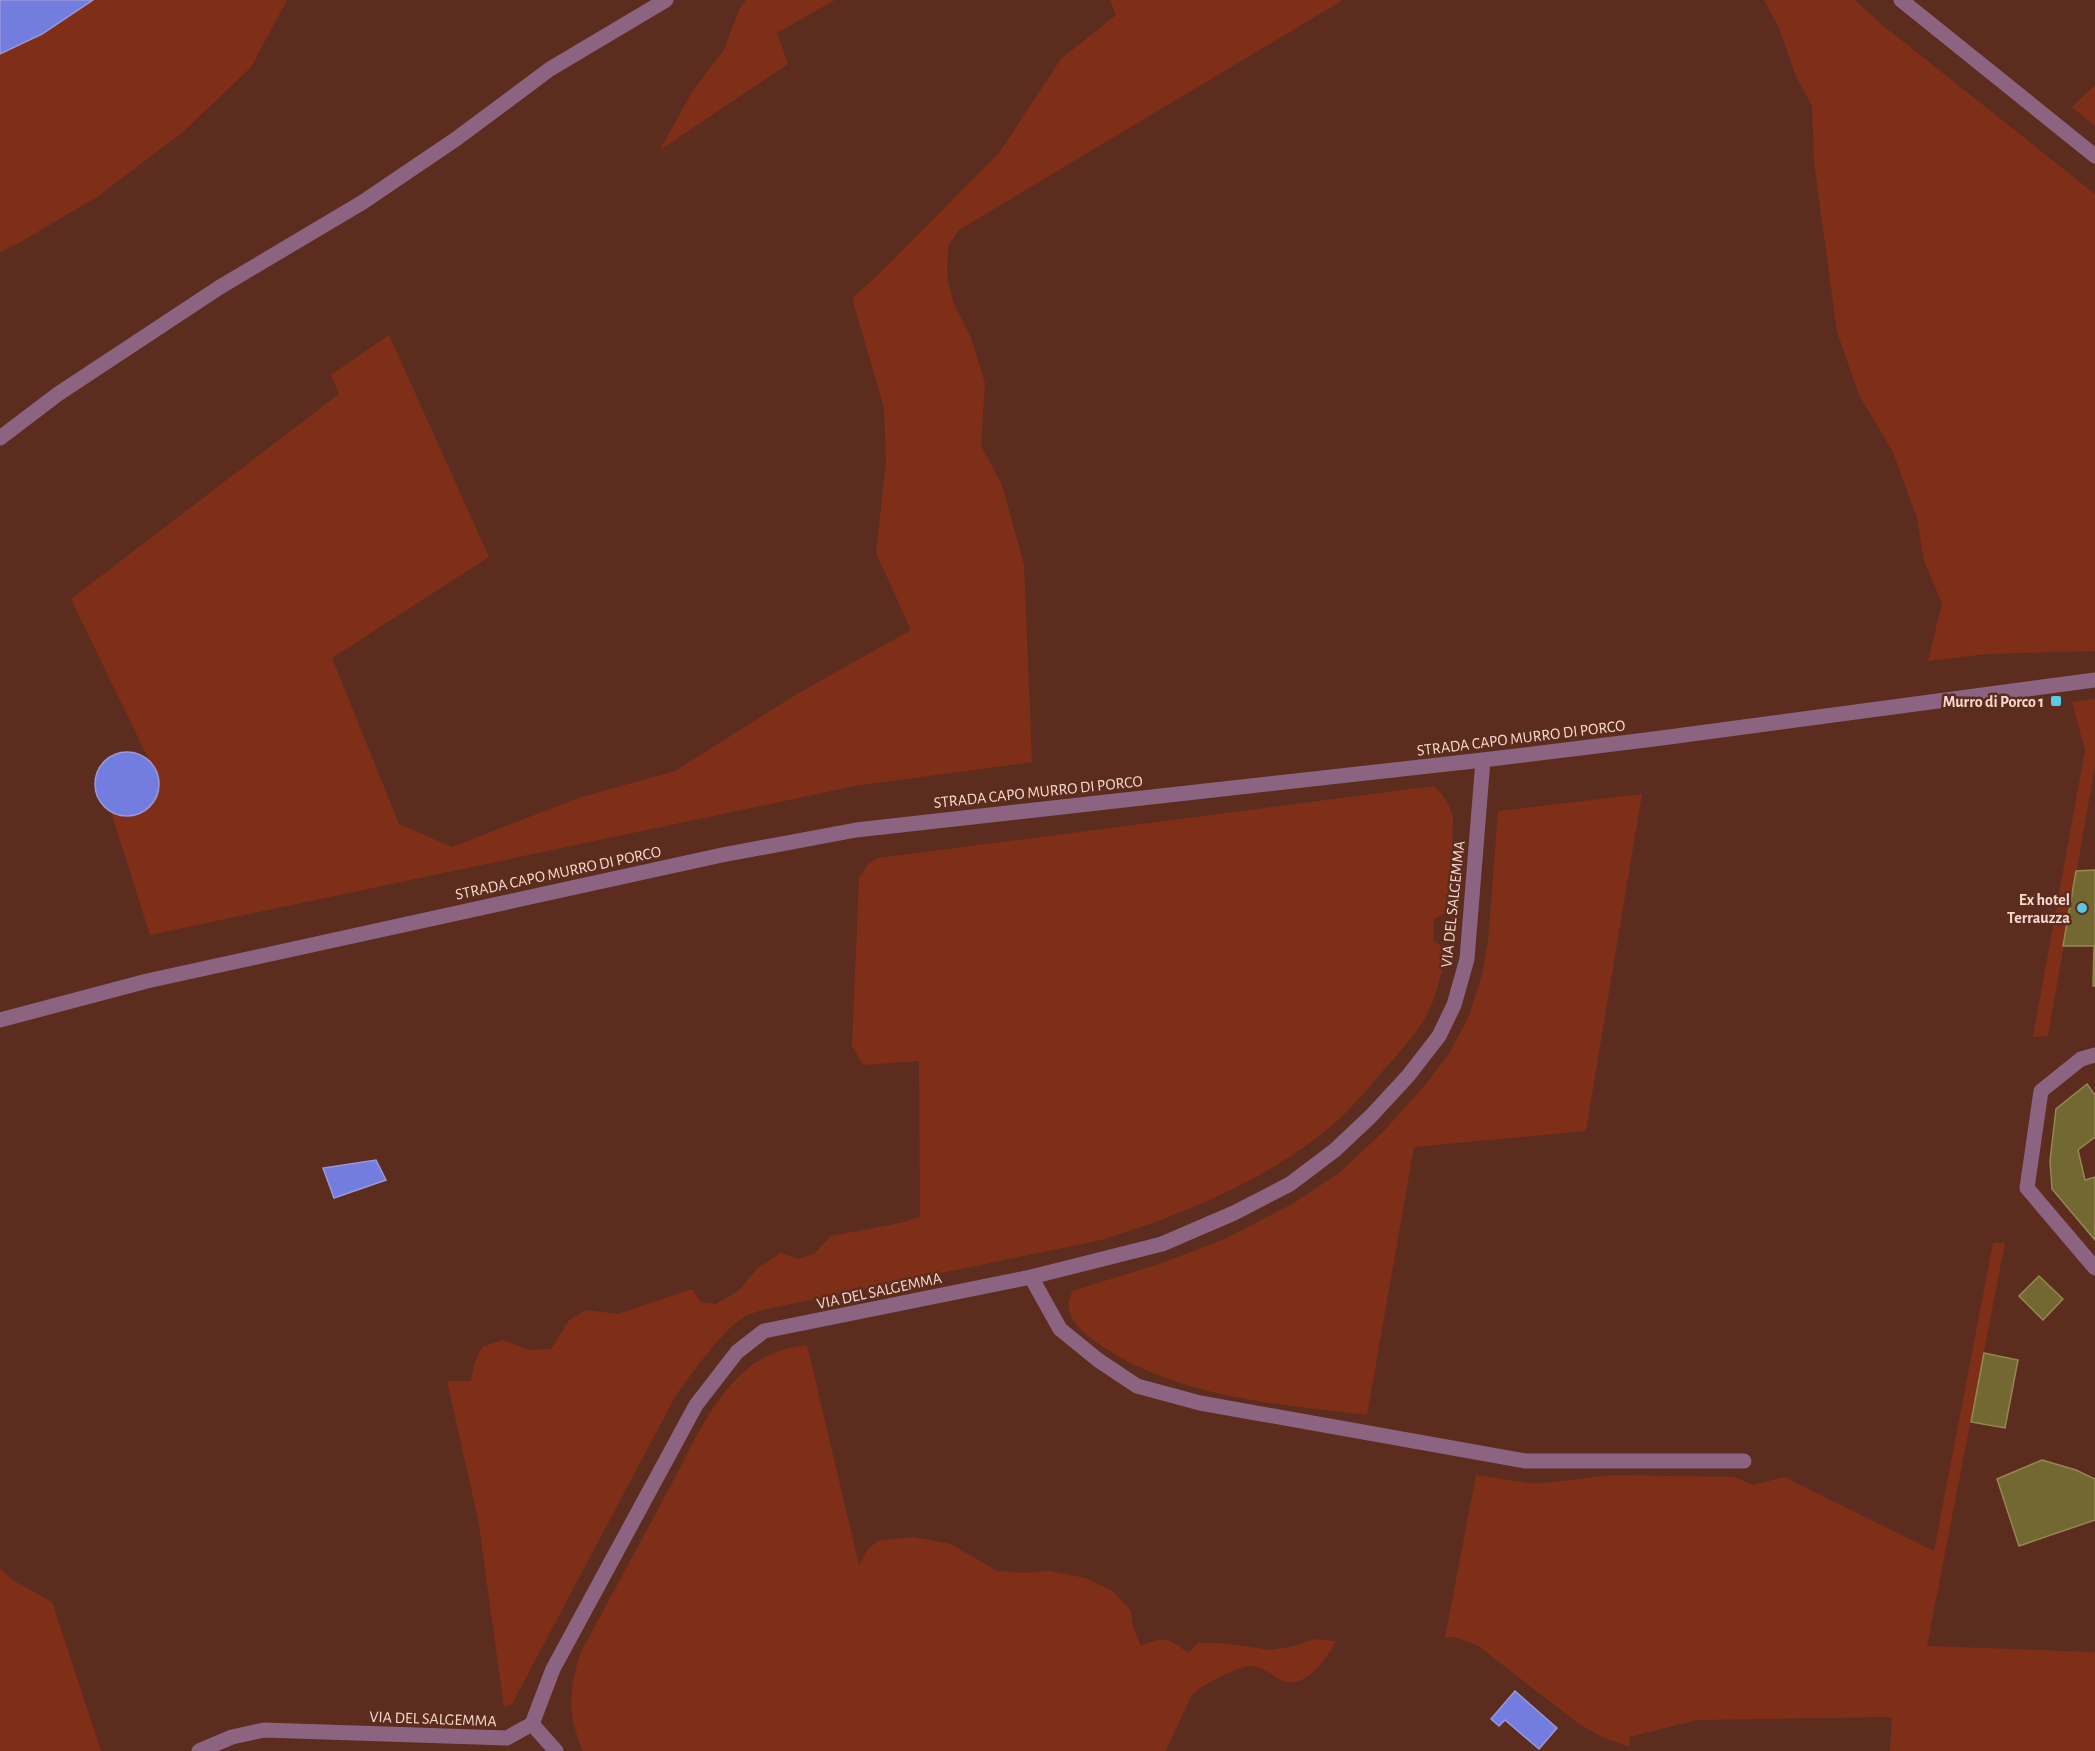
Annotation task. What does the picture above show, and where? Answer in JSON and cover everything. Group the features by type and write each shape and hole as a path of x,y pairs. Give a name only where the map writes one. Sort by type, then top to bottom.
{"street":[{"path":"0,438 58,394 210,294 363,202 550,69 666,0"},
{"path":"1901,0 2095,156"},
{"name":"STRADA CAPO MURRO DI PORCO","path":"0,1020 147,981 711,857 856,830 1483,760 2095,680"},
{"name":"VIA DEL SALGEMMA","path":"199,1751 232,1737 264,1730 507,1738 532,1724 553,1669 696,1405 737,1352 764,1331 1031,1277 1162,1244 1234,1214 1290,1184 1335,1150 1408,1076 1439,1036 1454,1005 1467,958 1483,760"},
{"path":"2095,1055 2081,1059 2041,1091 2027,1188 2095,1268"},
{"path":"1031,1277 1060,1329 1098,1360 1137,1386 1200,1403 1526,1461 1744,1461"},
{"path":"532,1724 556,1751"}],"shaded area":[{"path":"93,0 287,0 251,67 183,132 97,197 0,252 0,54 42,34"},
{"path":"746,0 835,0 777,33 788,64 660,150 693,90 724,50 739,10"},
{"path":"1110,0 1343,0 959,230 948,246 947,275 953,302 971,338 985,383 981,446 1002,485 1024,565 1032,762 855,786 150,935 111,812 125,816 140,813 152,802 159,780 71,599 339,394 331,375 389,335 489,557 332,658 399,824 452,847 578,798 675,771 797,694 911,630 876,553 886,461 884,408 852,298 875,278 999,153 1061,59 1116,15"},
{"path":"1764,0 1855,0 1881,24 2095,194 2095,651 1986,654 1928,661 1942,603 1924,561 1917,518 1893,452 1859,395 1837,332 1814,162 1812,106 1796,76 1779,28"},
{"path":"2095,85 2095,126 2072,107"},
{"path":"2095,699 2095,766 2048,1036 2033,1037 2085,750 2072,702"},
{"path":"1434,786 1446,800 1453,817 1451,911 1434,919 1433,941 1448,949 1433,1002 1416,1032 1336,1122 1284,1161 1255,1178 1194,1207 1132,1230 1101,1240 767,1309 744,1317 717,1342 675,1397 512,1704 504,1707 478,1519 447,1381 471,1381 474,1364 482,1347 502,1340 530,1350 551,1349 569,1320 586,1310 618,1314 692,1289 701,1302 716,1304 738,1291 758,1268 781,1253 798,1259 814,1254 831,1236 905,1222 920,1216 919,1061 863,1065 852,1046 859,878 868,864 878,858"},
{"path":"1642,794 1586,1131 1414,1147 1367,1415 1265,1402 1198,1388 1135,1365 1088,1336 1078,1326 1069,1307 1072,1291 1162,1263 1227,1238 1294,1203 1339,1173 1383,1132 1425,1085 1448,1055 1468,1018 1482,975 1488,942 1498,811"},
{"path":"1993,1243 2005,1243 1927,1646 2095,1652 2095,1751 1890,1751 1892,1717 1697,1720 1629,1737 1630,1747 1602,1737 1579,1724 1477,1645 1454,1637 1445,1638 1476,1475 1536,1484 1611,1475 1735,1477 1753,1485 1784,1477 1934,1551"},
{"path":"807,1345 859,1565 868,1549 878,1541 913,1537 951,1544 997,1571 1023,1573 1050,1571 1085,1578 1113,1591 1131,1611 1133,1627 1141,1646 1166,1640 1188,1653 1198,1643 1222,1643 1271,1650 1315,1639 1336,1641 1321,1664 1298,1681 1281,1680 1263,1669 1252,1666 1231,1672 1205,1685 1194,1693 1166,1751 583,1751 574,1726 571,1703 580,1654 695,1439 722,1396 752,1365 774,1353"},
{"path":"0,1568 12,1580 52,1602 101,1751 0,1751"}],"water":[{"path":"0,0 93,0 42,34 0,54"},
{"path":"127,752 145,758 153,766 159,784 153,802 145,810 127,816 109,810 101,802 95,784 101,766 109,758"},
{"path":"376,1160 386,1180 334,1198 323,1168"},
{"path":"1515,1691 1557,1728 1539,1749 1505,1720 1499,1726 1491,1719"}],"building":[{"name":"Ex hotel Terrauzza","path":"2095,870 2095,986 2093,986 2094,946 2063,946 2076,871"},
{"path":"2087,1084 2095,1095 2095,1137 2078,1150 2085,1180 2095,1177 2095,1240 2052,1189 2050,1161 2056,1109"},
{"path":"2039,1276 2063,1299 2043,1320 2019,1296"},
{"path":"1984,1353 2018,1360 2005,1428 1971,1422"},
{"path":"2042,1460 2076,1470 2095,1479 2095,1520 2019,1546 1997,1479"}],"place":[{"name":"Murro di Porco 1","path":"2056,701"},
{"name":"Ex hotel Terrauzza","path":"2082,908"}]}
